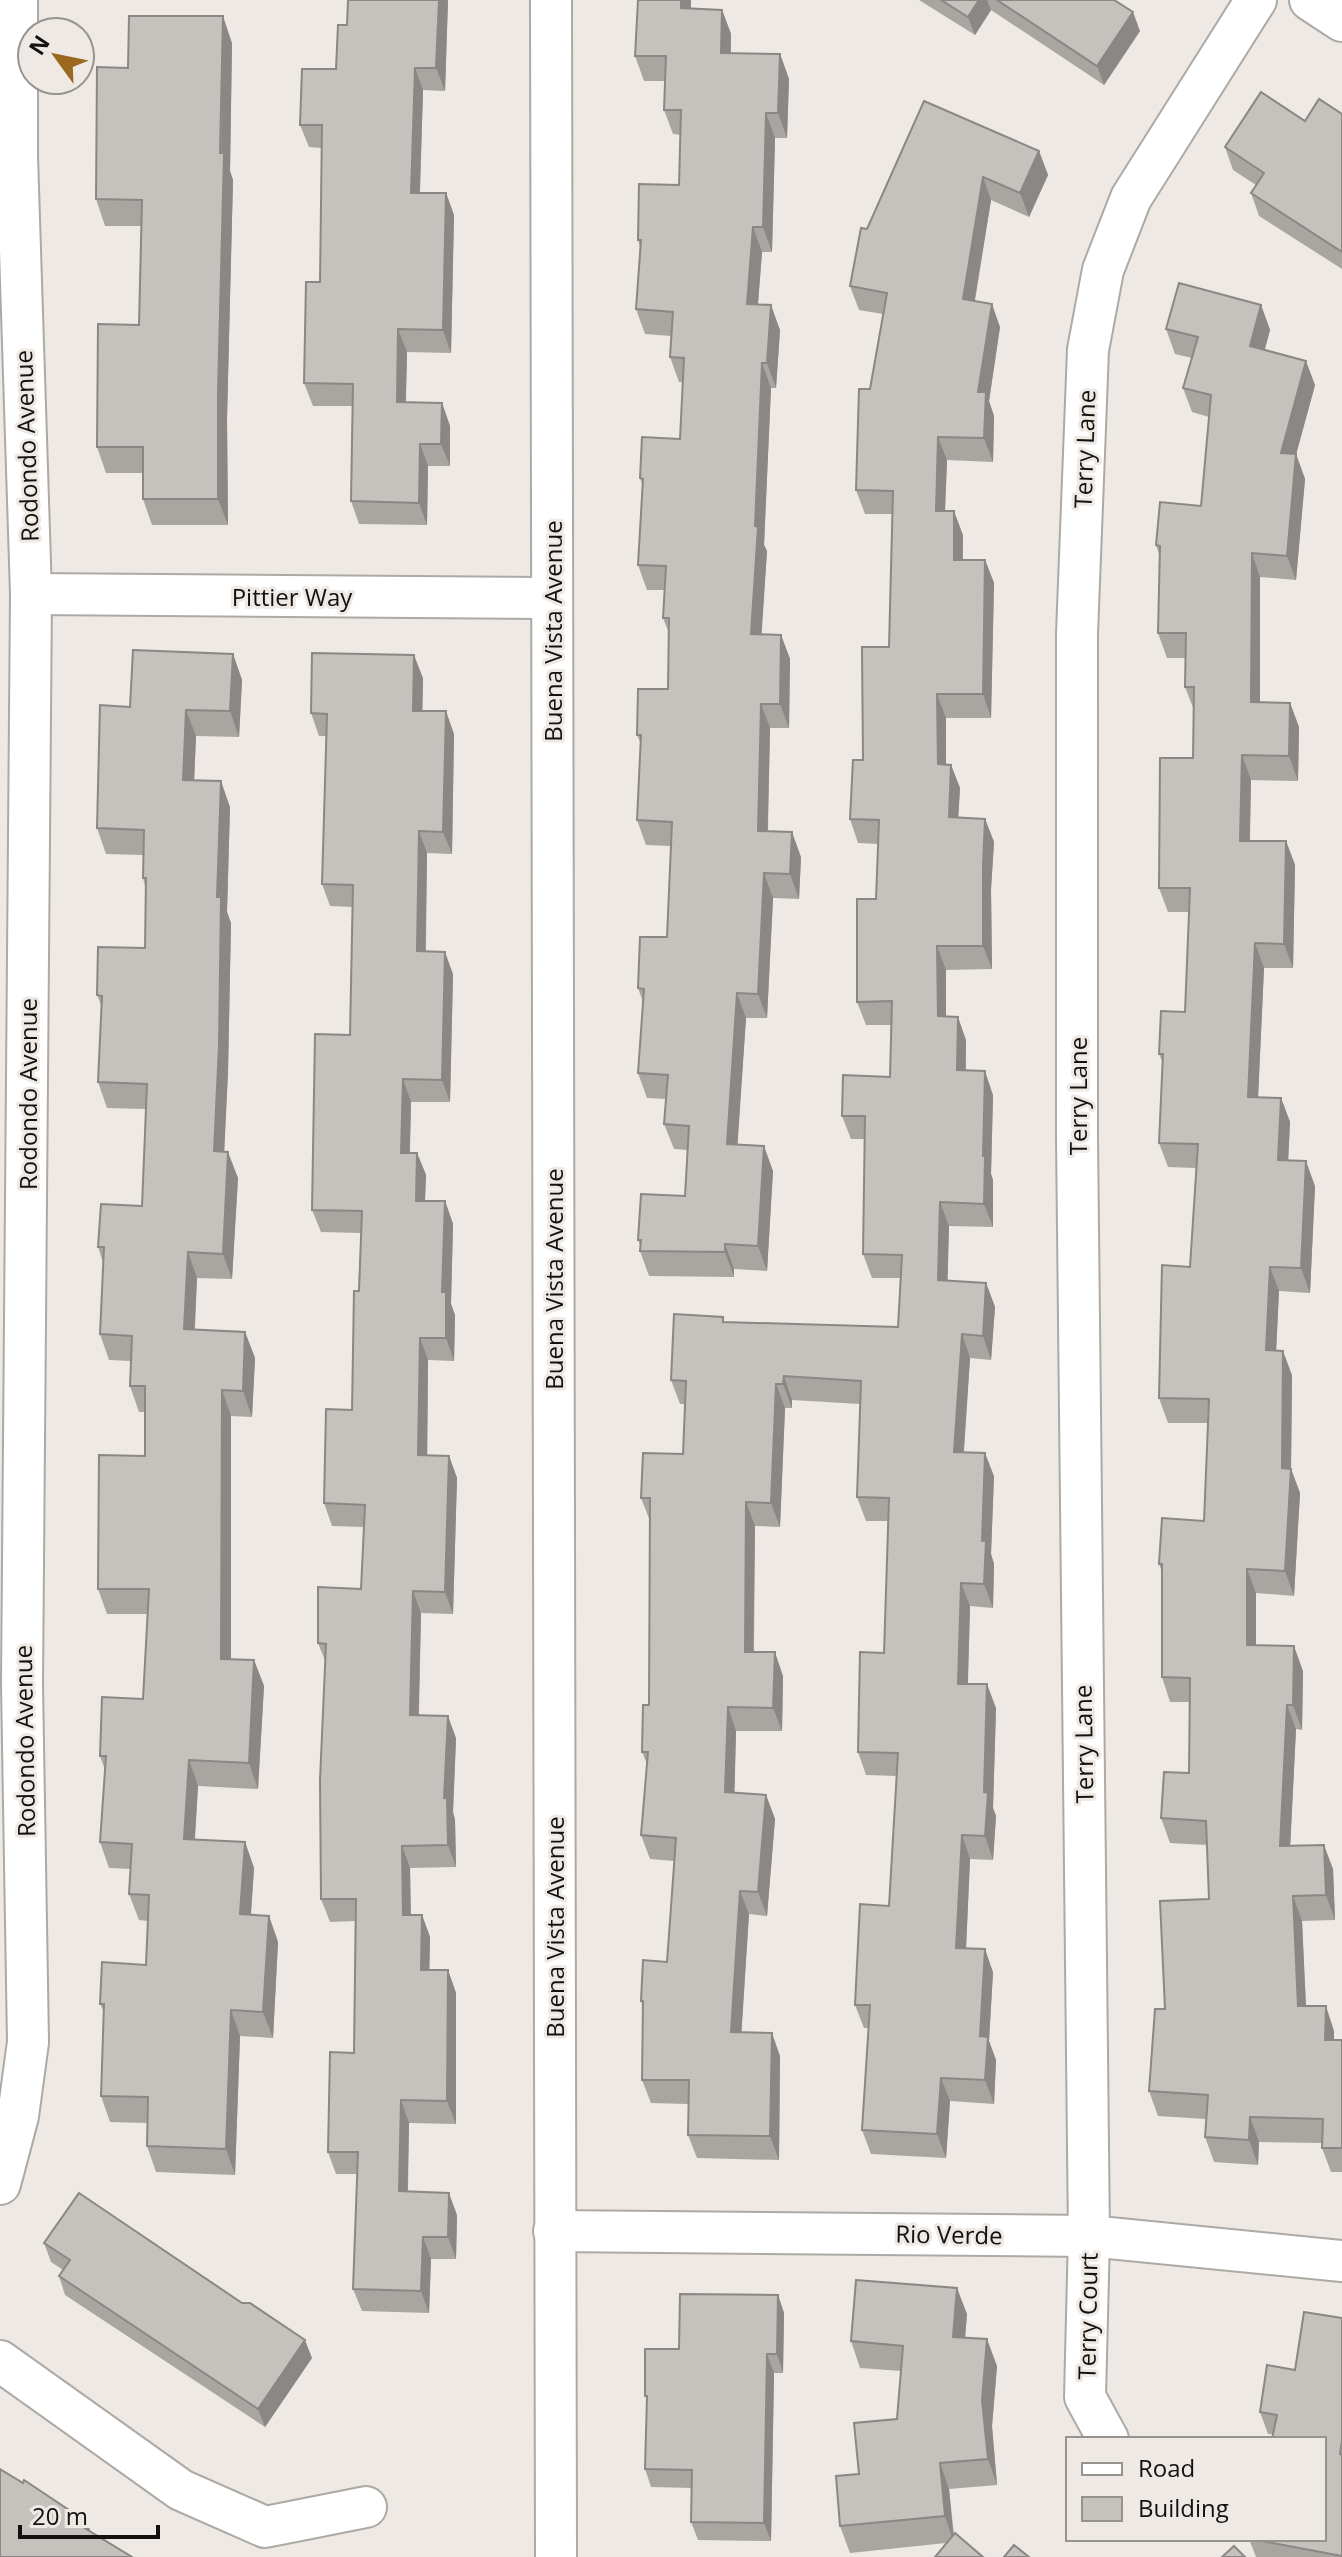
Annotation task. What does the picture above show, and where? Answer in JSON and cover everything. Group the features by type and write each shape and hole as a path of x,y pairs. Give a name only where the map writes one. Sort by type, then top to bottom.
{"street":[{"name":"Rodondo Avenue","path":"0,2184 18,2116 28,2042 11,1684 31,594 8,156 17,0"},
{"name":"Buena Vista Avenue","path":"551,0 556,2557"},
{"name":"Terry Lane","path":"1089,2236 1077,1137 1077,634 1088,350 1103,270 1131,198 1256,0"},
{"path":"1310,0 1342,21"},
{"name":"Pittier Way","path":"31,594 552,598"},
{"name":"Rio Verde","path":"554,2231 1089,2236 1342,2261"},
{"name":"Terry Court","path":"1089,2236 1085,2397 1107,2437"},
{"path":"0,2361 181,2490 265,2527 366,2507"}],"building":[{"path":"348,0 439,0 436,68 415,68 411,193 446,193 443,330 398,329 397,402 442,403 441,444 420,444 419,503 351,501 353,384 304,383 306,282 320,282 322,125 300,125 302,69 336,69 338,25 347,25"},
{"path":"638,0 681,0 681,8 722,10 721,53 780,54 778,113 766,113 763,227 753,227 747,304 771,305 767,363 762,363 755,526 758,527 751,634 781,635 780,704 761,704 758,831 792,832 790,874 764,873 758,994 737,993 727,1144 764,1146 758,1246 725,1244 725,1252 640,1251 641,1240 638,1240 641,1194 685,1196 689,1126 664,1124 668,1075 638,1073 644,989 638,988 640,937 667,937 672,822 637,820 641,735 637,735 638,689 668,689 669,618 663,618 666,566 638,565 642,437 680,439 684,358 670,357 673,312 636,309 641,240 638,240 639,184 679,185 681,110 664,110 666,56 635,56"},
{"path":"941,0 979,0 968,17"},
{"path":"997,0 1114,0 1133,12 1097,66"},
{"path":"129,16 223,16 220,153 224,153 218,499 143,499 143,447 97,447 98,324 139,325 142,200 96,199 97,67 128,68"},
{"path":"1261,92 1305,121 1319,99 1342,114 1342,252 1251,193 1264,173 1225,147"},
{"path":"924,101 1039,151 1020,193 983,177 963,299 992,304 978,392 986,392 984,438 938,437 936,511 954,511 954,560 985,560 983,694 937,694 938,764 951,765 949,817 985,819 983,946 937,946 938,1016 958,1017 957,1070 985,1071 984,1204 940,1202 938,1280 986,1283 983,1336 962,1334 954,1452 985,1453 984,1584 961,1583 958,1684 987,1684 984,1792 988,1793 985,1836 962,1835 956,1948 985,1949 980,2036 988,2037 985,2080 941,2078 937,2134 862,2130 870,2005 855,2005 860,1904 889,1906 898,1753 858,1752 860,1652 884,1653 889,1498 857,1497 861,1381 784,1376 783,1384 776,1384 771,1503 746,1502 745,1652 775,1652 773,1708 728,1707 725,1792 766,1795 758,1892 740,1891 731,2032 772,2033 770,2136 688,2135 689,2080 642,2080 643,1960 667,1962 676,1838 641,1835 648,1752 642,1752 643,1705 649,1705 650,1498 641,1498 643,1453 683,1454 686,1381 671,1380 674,1314 723,1317 723,1322 898,1327 902,1255 863,1254 865,1116 842,1116 843,1075 890,1077 892,1001 857,1002 857,899 876,899 879,820 850,819 853,760 863,760 862,647 889,647 893,491 856,490 859,389 870,389 887,293 850,286 861,228 867,229"},
{"path":"1179,283 1261,305 1250,346 1306,361 1281,453 1296,454 1287,556 1252,553 1251,702 1290,703 1289,756 1242,755 1240,841 1286,841 1284,944 1255,943 1248,1097 1281,1098 1278,1160 1306,1161 1301,1268 1270,1267 1266,1350 1283,1351 1282,1468 1291,1469 1285,1571 1247,1569 1247,1645 1294,1646 1293,1705 1287,1705 1280,1846 1324,1845 1326,1895 1293,1896 1298,2006 1326,2006 1325,2040 1342,2040 1342,2148 1322,2148 1323,2119 1250,2117 1249,2140 1205,2137 1208,2095 1149,2091 1155,2009 1165,2009 1160,1901 1209,1899 1206,1821 1161,1818 1164,1772 1189,1773 1190,1678 1162,1677 1162,1564 1159,1564 1162,1518 1204,1521 1209,1399 1159,1398 1162,1265 1190,1267 1198,1144 1159,1143 1163,1054 1159,1054 1161,1011 1185,1012 1190,888 1159,888 1160,758 1193,758 1194,687 1185,687 1186,633 1158,633 1160,546 1156,545 1160,502 1201,506 1211,395 1183,388 1198,337 1166,329"},
{"path":"133,650 233,654 230,711 186,710 183,780 221,781 217,897 221,897 219,1046 214,1151 228,1152 223,1254 188,1252 184,1329 245,1332 243,1391 222,1390 221,1659 254,1660 249,1763 189,1760 184,1839 245,1842 240,1914 269,1916 263,2012 231,2010 226,2149 147,2146 148,2097 101,2096 102,1962 146,1965 149,1895 129,1894 132,1844 100,1842 106,1756 100,1756 102,1697 143,1699 149,1589 98,1589 99,1455 145,1456 145,1386 130,1386 132,1336 100,1334 104,1247 98,1247 101,1204 142,1206 147,1084 98,1082 102,996 97,995 98,947 145,948 144,830 97,828 100,705 130,707"},
{"path":"312,653 414,655 413,711 446,711 443,832 419,831 417,951 445,952 442,1080 403,1079 401,1153 417,1153 416,1201 445,1201 442,1292 446,1292 446,1338 420,1338 418,1455 449,1456 445,1592 413,1591 410,1715 448,1716 444,1798 447,1798 448,1845 402,1846 403,1915 422,1915 421,1970 448,1970 447,2101 401,2100 399,2191 449,2193 448,2237 423,2237 421,2291 353,2289 358,2152 328,2152 330,2052 354,2053 356,1899 321,1899 320,1780 326,1644 318,1643 318,1587 361,1589 365,1505 324,1503 326,1409 352,1410 354,1291 359,1291 362,1211 312,1210 315,1034 350,1035 353,885 322,884 327,714 311,713"},
{"path":"79,2193 242,2303 250,2303 305,2340 258,2409 59,2276 70,2260 44,2243"},
{"path":"856,2280 957,2288 953,2337 987,2339 982,2400 988,2459 940,2463 945,2516 840,2526 836,2476 859,2474 854,2423 897,2419 903,2346 851,2341"},
{"path":"680,2294 778,2295 777,2354 767,2354 764,2523 691,2522 692,2470 645,2469 645,2349 679,2349"},
{"path":"1304,2312 1342,2318 1342,2556 1262,2541 1326,2541 1326,2437 1272,2437 1277,2415 1260,2412 1267,2365 1295,2370"},
{"path":"0,2469 23,2483 24,2480 87,2522 83,2527 132,2557 0,2557"},
{"path":"955,2533 983,2557 935,2557"},
{"path":"1014,2545 1029,2557 1004,2557"},
{"path":"1234,2546 1245,2557 1222,2557"}]}
